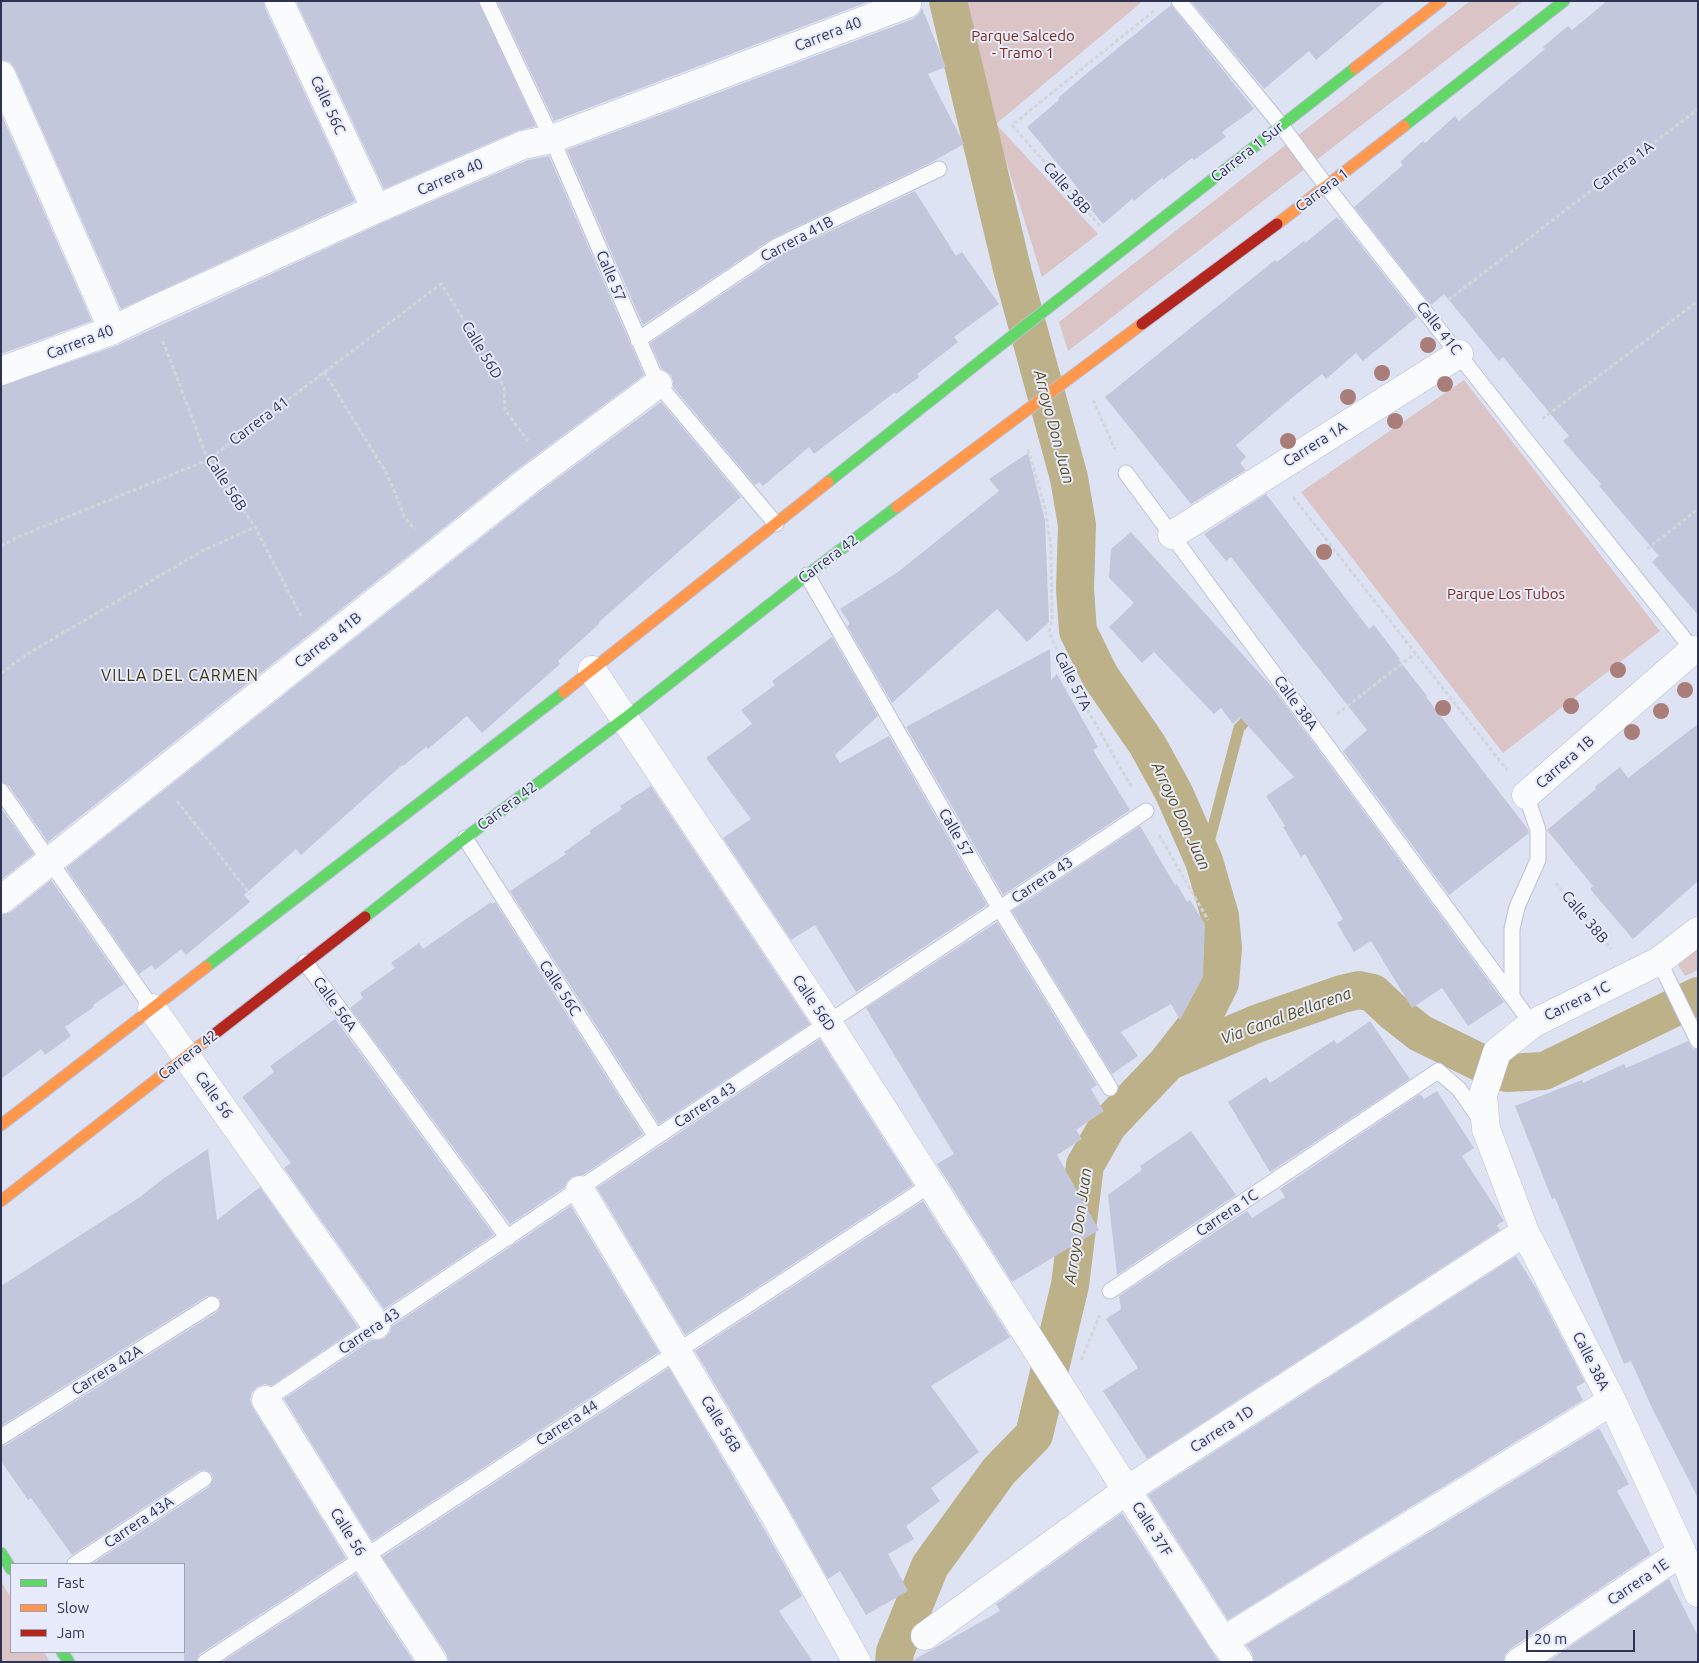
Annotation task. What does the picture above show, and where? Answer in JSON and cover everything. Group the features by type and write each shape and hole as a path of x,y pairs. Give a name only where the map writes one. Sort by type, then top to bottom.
{"street":[{"name":"Calle 56C","path":"279,1 376,209"},
{"name":"Carrera 1 Sur","path":"776,524 993,351 1441,1"},
{"name":"Carrera 1","path":"1018,417 1328,186 1564,1"},
{"name":"Carrera 40","path":"1,371 113,330 152,310 523,145 552,139 907,4"},
{"path":"1,75 113,330"},
{"name":"Carrera 1A","path":"1172,535 1459,354"},
{"name":"Carrera 41B","path":"1,900 547,467 658,384"},
{"name":"Carrera 42","path":"1,1201 465,838 624,719 807,575 1018,417"},
{"path":"1,1125 592,670 776,524"},
{"name":"Carrera 1B","path":"1526,795 1695,653"},
{"name":"Calle 56D","path":"592,670 828,1024 1030,1340"},
{"name":"Carrera 1C","path":"1483,1095 1497,1052 1532,1024 1659,961 1698,931"},
{"name":"Calle 56","path":"152,1008 376,1326"},
{"name":"Calle 38A","path":"1483,1095 1486,1129 1525,1232 1612,1401 1682,1552 1698,1593"},
{"name":"Calle 56B","path":"580,1190 774,1514 857,1662"},
{"name":"Carrera 1D","path":"925,1636 1127,1490 1525,1232"},
{"name":"Calle 37F","path":"1030,1340 1231,1652"},
{"name":"Calle 56","path":"266,1400 364,1557 433,1662"},
{"path":"1231,1652 1612,1401"},
{"name":"Carrera 1E","path":"1518,1662 1682,1552"},
{"path":"1,1553 10,1567"}],"lane":[{"name":"Calle 57","path":"487,1 552,139 658,384 776,524"},
{"name":"Calle 41C","path":"1179,1 1282,125 1459,354 1695,653"},
{"name":"Carrera 41B","path":"638,340 777,246 939,169"},
{"name":"Calle 38A","path":"1126,472 1532,1024"},
{"name":"Calle 57","path":"807,575 1000,909 1110,1088"},
{"name":"Calle 56","path":"1,791 152,1008"},
{"name":"Carrera 1B","path":"1512,997 1512,929 1517,907 1538,860 1538,830 1526,795"},
{"name":"Carrera 43","path":"266,1400 656,1137 1146,811"},
{"name":"Calle 56C","path":"465,838 656,1137"},
{"path":"1659,961 1698,1041"},
{"name":"Calle 56A","path":"305,962 508,1238"},
{"name":"Calle 38A","path":"1438,1071 1459,1089 1486,1129"},
{"name":"Carrera 1C","path":"1110,1291 1438,1071"},
{"name":"Carrera 44","path":"205,1662 930,1185"},
{"name":"Carrera 42A","path":"1,1437 212,1304"},
{"name":"Carrera 43A","path":"77,1563 204,1479"}],"path":[{"name":"Calle 38B","path":"1121,251 1012,125 1159,8"},
{"name":"Carrera 1A","path":"1429,315 1698,109"},
{"name":"Carrera 41","path":"1,546 18,537 208,460 441,284"},
{"name":"Calle 56D","path":"441,284 495,368 504,388 505,410 547,467"},
{"path":"1522,434 1698,301"},
{"name":"Calle 56B","path":"152,310 208,460 255,527 318,648"},
{"path":"324,372 386,474 405,518 435,556"},
{"path":"1077,372 1126,472"},
{"name":"Calle 57A","path":"1018,417 1045,508 1051,546 1052,620 1049,632 1070,679 1208,920"},
{"path":"1273,471 1526,795"},
{"path":"1625,566 1698,509"},
{"path":"1,672 202,552 255,527"},
{"path":"1316,731 1416,654"},
{"path":"156,776 200,828 202,836 270,918"},
{"name":"Calle 38B","path":"1538,860 1632,974"},
{"path":"1066,1396 1110,1291"}],"green space":[{"name":"Parque Salcedo - Tramo 1","path":"966,1 1143,1 996,124 1098,234 1042,277 995,125"},
{"path":"1470,1 1523,1 1068,351 1059,322"},
{"name":"Parque Los Tubos","path":"1464,380 1660,631 1503,753 1301,492"},
{"path":"1698,949 1698,970 1685,976 1677,963"},
{"path":"1,1581 10,1596 10,1653 45,1653 50,1662 1,1662"}],"building":[{"path":"1,1 264,1 265,8 355,201 121,309 15,69 10,62 1,60"},
{"path":"296,1 478,1 536,126 517,131 384,189"},
{"path":"497,1 870,1 554,121"},
{"path":"1191,1 1385,1 1316,60 1309,51 1264,89"},
{"path":"1607,1 1698,1 1698,615 1652,562 1659,556 1599,486 1601,484 1563,441 1569,436 1503,357 1499,361 1444,294 1431,305 1354,207 1403,165 1400,162 1423,141 1425,143 1455,116 1459,121 1545,49 1543,47 1568,26 1572,30"},
{"path":"1171,5 1254,109 1222,132 1226,137 1194,160 1192,158 1163,180 1162,178 1134,201 1132,199 1103,224 1074,189 1077,187 1027,127 1086,74"},
{"path":"922,8 946,67 928,74 964,144 928,164 773,238 643,325 567,150 913,19"},
{"path":"1,114 92,321 1,354"},
{"path":"549,156 644,375 515,471 48,842 9,786 1,782 1,386 118,345 382,223 528,160"},
{"path":"915,191 956,256 962,252 999,304 954,337 958,342 917,374 919,377 896,394 895,392 814,454 809,447 763,486 759,482 755,485 673,387 671,375 662,369 650,343 782,254"},
{"path":"1337,217 1417,317 1363,361 1356,353 1326,379 1322,374 1293,397 1236,445 1246,457 1240,463 1246,470 1191,504 1105,397 1275,260 1277,262 1304,241 1305,243"},
{"path":"661,402 741,497 599,622 558,661 560,664 482,733 467,716 428,749 426,747 402,765 301,855 296,849 244,895 250,902 186,955 181,949 155,970 152,965 139,974 66,868 535,495"},
{"path":"1028,453 1045,520 1049,622 1027,642 997,609 892,703 847,626 850,624 840,609 898,572 999,491 989,479"},
{"path":"1266,494 1369,629 1374,625 1426,697 1527,828 1529,833 1449,895 1343,751 1367,730 1231,557 1226,561 1204,534"},
{"path":"1131,532 1273,688 1504,1002 1468,1026 1442,988 1412,1008 1371,941 1354,952 1337,923 1343,919 1305,854 1301,857 1283,827 1285,826 1266,796 1294,777 1240,717 1233,724 1221,708 1214,714 1154,652 1142,663 1109,627 1134,603 1109,578 1111,549"},
{"path":"832,637 878,716 835,755 840,763 889,736 987,905 856,992 815,925 791,940 723,838 751,819 706,758 752,724 741,710 775,685 772,681"},
{"path":"1050,649 1051,680 1057,674 1098,747 1093,750 1130,810 1003,895 906,727"},
{"path":"1698,724 1698,881 1633,939 1590,889 1593,886 1547,830 1620,767 1628,778"},
{"path":"651,786 810,1024 659,1124 510,891 566,854 564,852 591,833 589,831 622,809 620,806"},
{"path":"1,808 34,854 1,880"},
{"path":"1140,826 1175,885 1177,884 1187,902 1190,900 1205,924 1203,977 1180,1020 1171,1004 1121,1032 1138,1056 1112,1074 1012,911"},
{"path":"51,880 124,984 65,1027 71,1036 45,1055 41,1049 1,1079 1,915 11,912"},
{"path":"491,902 492,904 495,902 643,1134 583,1175 572,1177 565,1187 510,1224 350,1008 363,998 360,993 395,968 391,963 419,943 423,949"},
{"path":"997,922 1097,1085 1091,1089 1104,1111 1076,1130 1082,1139 1057,1155 1099,1230 1012,1282 937,1164 954,1154 866,1008"},
{"path":"335,1019 494,1235 384,1309 284,1168 291,1163 242,1097 274,1072 270,1066"},
{"path":"1370,1021 1410,1079 1270,1172 1228,1102 1266,1077 1270,1083 1334,1040 1337,1044"},
{"path":"820,1039 913,1185 685,1335 597,1188"},
{"path":"1688,1041 1692,1048 1698,1050 1698,1498 1653,1410 1631,1361 1624,1364 1555,1198 1552,1199 1515,1106 1582,1080 1583,1083 1624,1064 1626,1068"},
{"path":"1437,1091 1474,1148 1462,1156 1504,1221 1497,1225 1500,1230 1147,1459 1103,1391 1138,1368 1106,1319 1121,1309 1119,1296 1247,1211 1252,1218 1285,1197 1280,1189 1420,1094 1424,1099"},
{"path":"1191,1131 1236,1195 1117,1275 1108,1195 1142,1170 1140,1166"},
{"path":"208,1149 217,1220 260,1187 358,1327 271,1386 265,1384 257,1387 252,1392 250,1400 253,1408 346,1558 200,1654 196,1662 184,1662 185,1563 94,1563 209,1487 213,1479 212,1473 204,1470 199,1471 72,1555 31,1498 28,1500 1,1461 1,1446 6,1445 217,1312 220,1308 220,1299 216,1296 207,1296 1,1426 1,1286 140,1197 164,1178"},
{"path":"923,1201 1010,1337 931,1386 979,1452 931,1488 940,1501 906,1526 914,1539 888,1554 908,1591 866,1615 840,1571 828,1579 695,1351"},
{"path":"571,1206 659,1352 372,1541 284,1399 372,1340 385,1338 390,1332 391,1327"},
{"path":"1516,1256 1537,1290 1585,1382 1576,1387 1583,1400 1228,1620 1148,1495"},
{"path":"669,1368 802,1596 779,1611 813,1662 449,1662 446,1653 382,1557"},
{"path":"1599,1428 1629,1484 1617,1491 1651,1554 1510,1649 1505,1655 1504,1662 1254,1662 1252,1653 1246,1645"},
{"path":"1122,1513 1219,1662 910,1662 1000,1611 996,1604"},
{"path":"356,1574 414,1662 222,1662"},
{"path":"1669,1579 1698,1636 1698,1662 1547,1662"}],"waterway":[{"name":"Arroyo Don Juan","path":"894,1662 895,1652 930,1566 999,1471 1034,1435 1070,1285 1085,1165 1108,1125 1167,1063 1203,1017 1220,983 1223,948 1220,916 1204,861 1174,793 1147,744 1100,676 1078,631 1075,589 1077,525 1069,478 1013,273 948,1"},
{"path":"1204,861 1239,728 1254,712"},
{"name":"Via Canal Bellarena","path":"1172,1060 1256,1024 1342,994 1359,990 1373,993 1420,1033 1481,1063 1507,1073 1544,1071 1698,996"}],"traffic: fast":[{"path":"1404,126 1564,1"},
{"path":"828,482 1355,68"},
{"path":"365,917 465,838 624,719 897,507"},
{"path":"206,967 564,692"},
{"path":"1,1553 10,1567"},
{"path":"63,1653 69,1662"}],"traffic: slow":[{"path":"1355,68 1441,1"},
{"path":"1277,224 1404,126"},
{"path":"897,507 1142,324"},
{"path":"564,692 828,482"},
{"path":"1,1125 206,967"},
{"path":"1,1201 212,1036"}],"traffic: jam":[{"path":"1142,324 1277,224"},
{"path":"212,1036 365,917"}],"district":[{"name":"VILLA DEL CARMEN","path":"180,676"}]}
